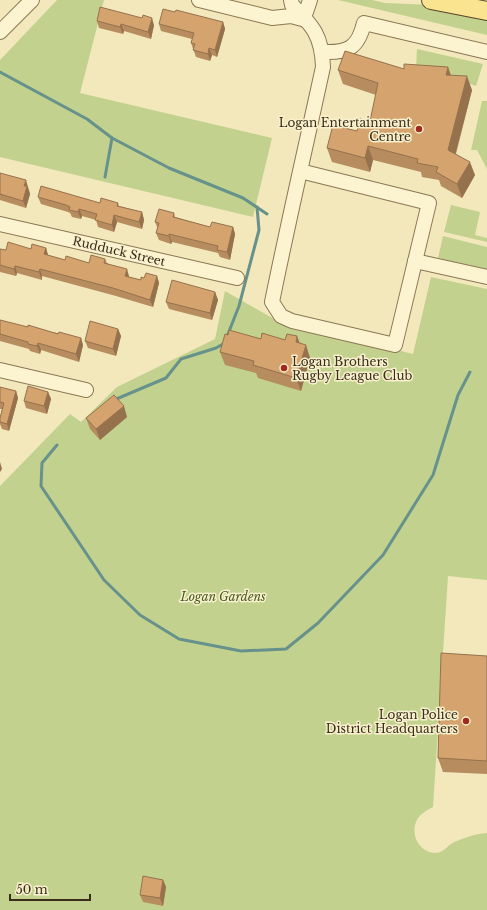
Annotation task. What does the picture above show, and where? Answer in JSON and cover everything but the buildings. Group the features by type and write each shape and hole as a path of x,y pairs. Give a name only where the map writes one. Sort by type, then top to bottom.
{"main road":[{"path":"431,0 487,11"}],"street":[{"path":"0,32 32,0"},
{"path":"199,0 272,18 291,16 300,5 319,40 322,52 323,67 300,171 272,302 281,316 292,321 395,345 429,203 300,171"},
{"path":"322,52 333,53 346,50 353,46 358,40 364,23 487,52"},
{"name":"Rudduck Street","path":"0,224 237,278"},
{"path":"415,261 487,277"},
{"path":"0,370 86,390"}],"green space":[{"path":"57,0 104,0 80,93 272,138 253,217 0,157 0,60"},
{"path":"338,0 372,0 385,3 433,5 487,18 487,35"},
{"path":"417,49 483,64 476,86 461,81 454,76 416,69"},
{"path":"482,101 487,101 487,169 477,150 471,150"},
{"path":"451,205 480,212 475,235 487,238 487,242 444,232"},
{"path":"443,236 487,247 487,270 438,258"},
{"name":"Logan Gardens","path":"431,277 487,289 487,580 448,576 433,807 418,818 414,829 420,845 429,852 435,853 442,851 459,840 473,835 487,833 487,910 0,910 0,486 70,414 81,422 117,387 215,339 225,291 274,319 413,354"}],"waterway":[{"path":"0,72 87,119 112,138 169,168 243,198 267,214"},
{"path":"105,177 112,138"},
{"path":"228,334 239,306 259,230 257,207"},
{"path":"114,400 166,378 181,359 216,348 225,341"},
{"path":"57,445 42,463 41,486 104,580 140,615 179,639 241,651 286,649 318,623 383,555 433,475 458,395 470,372"}],"place":[{"name":"Logan Entertainment Centre","path":"419,129"},
{"name":"Logan Brothers Rugby League Club","path":"284,368"},
{"name":"Logan Police District Headquarters","path":"466,721"}]}
